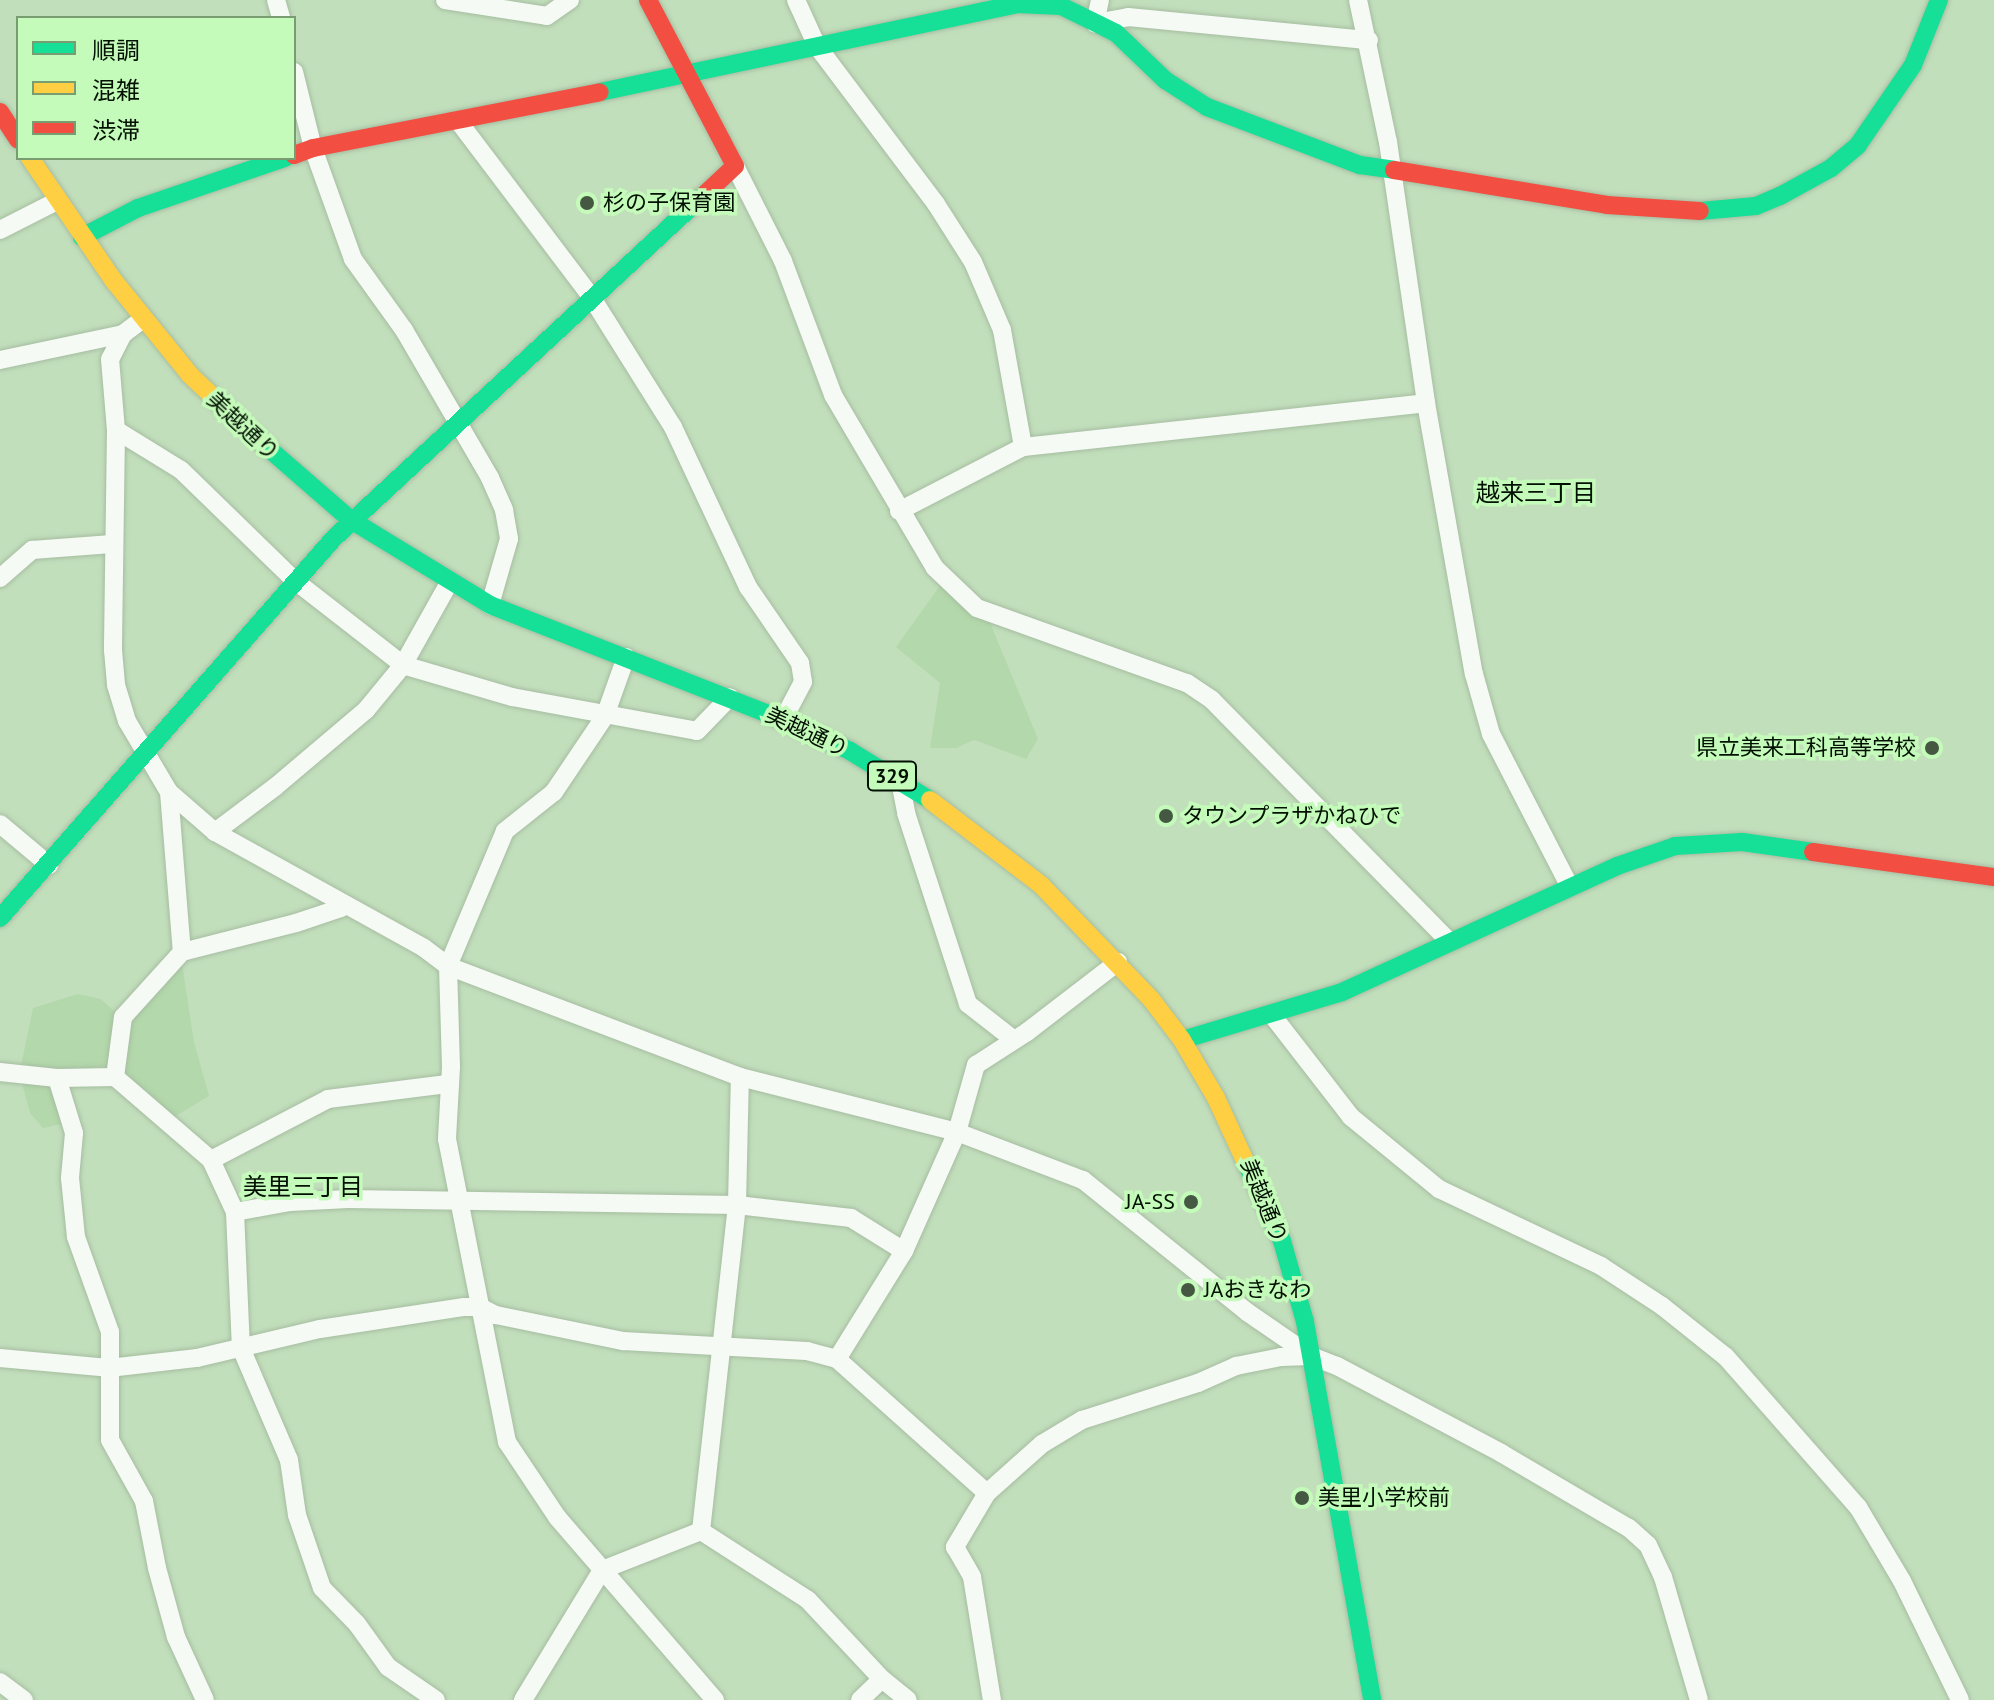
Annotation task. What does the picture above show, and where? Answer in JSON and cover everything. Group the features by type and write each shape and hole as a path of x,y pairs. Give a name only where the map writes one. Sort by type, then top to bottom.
{"main road":[{"path":"0,918 145,756 294,580 351,520 459,425 735,166 648,0"},
{"path":"296,154 313,148 459,122 1016,4 1061,6 1116,33 1165,80 1207,107 1360,165 1391,173 1607,205 1712,212 1756,206 1810,181 1858,145 1913,65 1939,0"},
{"path":"0,112 16,137"},
{"name":"美越通り","path":"31,160 82,237 143,319 215,400 351,520 449,583 490,605 730,697 850,751 942,808 1041,885 1118,962 1182,1040 1236,1135 1268,1207 1295,1283 1311,1356 1372,1700"},
{"path":"82,237 138,208 279,160"},
{"path":"1182,1040 1342,992 1570,887 1675,846 1742,842 1994,877"}],"street":[{"path":"445,0 547,16 570,0"},
{"path":"796,0 817,46 936,204 973,262 1002,330 1023,447"},
{"path":"1100,0 1095,23 1128,17 1369,40"},
{"path":"1358,0 1369,40 1426,403 1474,674 1491,734 1570,887"},
{"path":"296,80 313,148 353,259 404,330 504,510 509,539 490,605"},
{"path":"459,122 592,298 673,427 748,587 800,663 803,682 783,720"},
{"path":"735,166 783,261 833,395 935,568 977,608 1187,683 1212,700 1449,941"},
{"path":"0,230 57,201"},
{"path":"0,360 123,334 143,319"},
{"path":"123,334 110,359 116,430 112,544 116,685 127,721 169,792 215,832 424,948 448,966 740,1077 957,1132 1064,1171 1100,1191 1247,1312 1311,1356 1337,1366 1501,1453 1629,1528 1648,1545 1663,1577 1699,1700"},
{"path":"899,511 1023,447 1426,403"},
{"path":"116,430 181,470 294,580 403,665 512,697 697,731 730,697"},
{"path":"0,578 32,550 112,544"},
{"path":"215,832 275,787 366,710 403,665 449,583"},
{"path":"626,657 605,716 554,792 505,831 448,966 451,1067 447,1084 447,1139 507,1442 557,1517 715,1700"},
{"path":"900,781 906,813 968,1004 1013,1039"},
{"path":"169,792 182,952"},
{"path":"0,824 49,865"},
{"path":"115,1077 123,1017 182,952 296,923 341,908 340,903"},
{"path":"837,1359 904,1251 957,1132 976,1065 1118,962"},
{"path":"1272,1015 1315,1075 1351,1117 1439,1189 1601,1266 1662,1306 1726,1357 1858,1507 1902,1581 1960,1700"},
{"path":"0,1072 57,1078 115,1077 211,1160 235,1212 241,1348 289,1460 297,1515 322,1588 357,1624 388,1667 436,1700"},
{"path":"701,1531 737,1205 740,1077"},
{"path":"57,1078 74,1133 70,1178 76,1237 110,1332 110,1440 144,1501 157,1568 176,1637 205,1700"},
{"path":"211,1160 328,1099 447,1084"},
{"path":"235,1212 290,1202 348,1199 737,1205 851,1218 904,1251"},
{"path":"0,1358 109,1368 197,1358 320,1329 480,1307 496,1315 623,1341 724,1344 807,1351 837,1359 987,1493"},
{"path":"992,1700 972,1577 955,1547 987,1493 1042,1444 1082,1420 1198,1383 1236,1366 1281,1357 1311,1356"},
{"path":"523,1700 602,1570 701,1531"},
{"path":"701,1531 808,1600 882,1679 908,1700"},
{"path":"860,1700 882,1679"}],"green space":[{"path":"941,584 989,620 1038,739 1026,759 974,740 956,748 930,748 940,683 896,647"},
{"path":"182,964 194,1042 209,1096 161,1125 122,1075 130,1019"},
{"path":"78,994 101,999 117,1014 108,1066 60,1071 21,1066 33,1008"},
{"path":"22,1083 52,1086 62,1124 43,1128 30,1113"}],"traffic: fast":[{"path":"1700,211 1756,206 1780,196 1831,168 1858,145 1913,65 1939,0"},
{"path":"600,92 1016,4 1061,6 1116,33 1165,80 1207,107 1360,165 1394,170"},
{"path":"82,237 138,208 279,160"},
{"path":"0,918 334,538 705,194"},
{"path":"260,441 351,520 490,605 783,720 850,751 930,800"},
{"path":"1182,1040 1342,992 1617,866 1675,846 1742,842 1813,852"},
{"path":"1247,1165 1282,1241 1305,1322 1372,1700"}],"traffic: slow":[{"path":"31,160 114,281 190,375 260,441"},
{"path":"930,800 1041,885 1151,999 1182,1040 1216,1098 1247,1165"}],"traffic: jam":[{"path":"648,0 735,166 705,194"},
{"path":"296,154 313,148 600,92"},
{"path":"0,112 16,137"},
{"path":"1394,170 1607,205 1700,211"},
{"path":"1813,852 1994,877"}],"place":[{"name":"杉の子保育園","path":"587,203"},
{"name":"県立美来工科高等学校","path":"1932,748"},
{"name":"タウンプラザかねひで","path":"1166,816"},
{"name":"JA-SS","path":"1191,1202"},
{"name":"JAおきなわ","path":"1188,1290"},
{"name":"美里小学校前","path":"1302,1498"}],"district":[{"name":"越来三丁目","path":"1536,493"},
{"name":"美里三丁目","path":"303,1187"}]}
